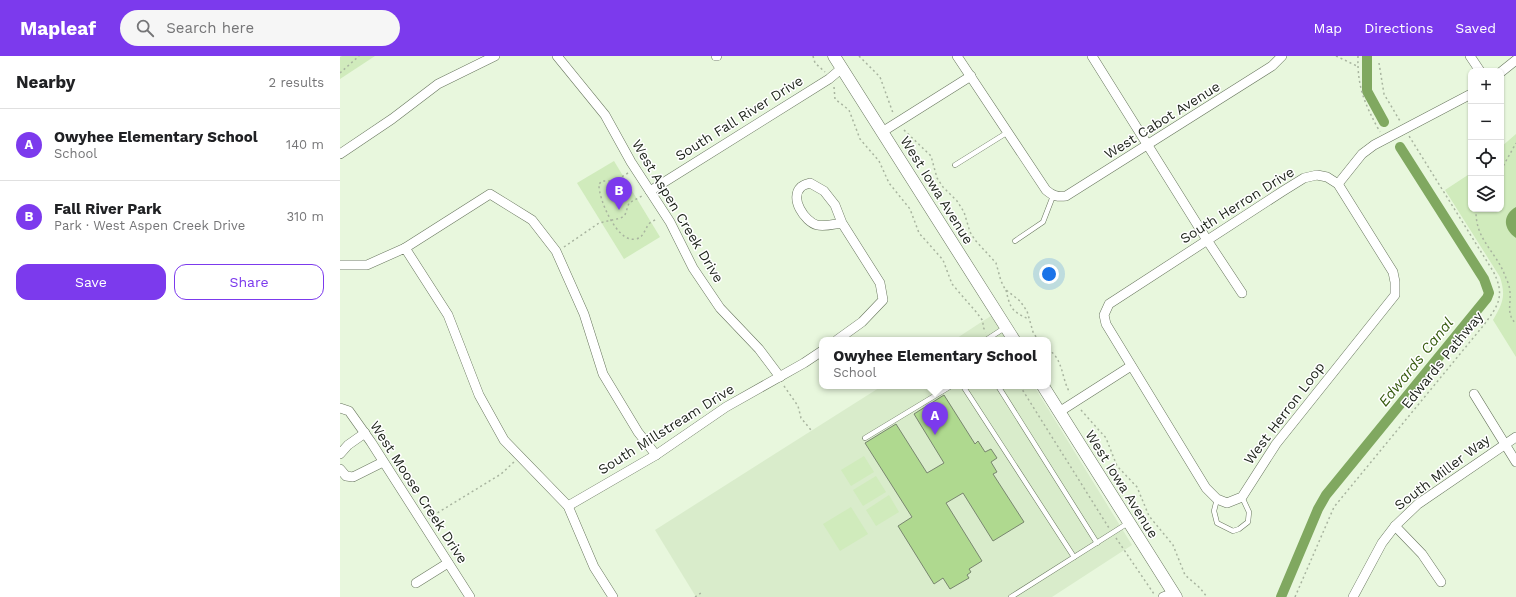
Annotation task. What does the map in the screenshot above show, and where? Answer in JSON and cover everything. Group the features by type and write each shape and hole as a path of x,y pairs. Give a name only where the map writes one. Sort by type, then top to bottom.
{"street":[{"path":"340,154 392,119 438,84 495,56"},
{"name":"West Aspen Creek Drive","path":"557,56 605,115 665,214 694,268 720,308 759,349 780,377"},
{"name":"West Iowa Avenue","path":"834,56 1012,337"},
{"path":"958,56 1046,190 1053,196"},
{"path":"1092,56 1207,240 1242,293"},
{"name":"West Cabot Avenue","path":"1053,196 1066,196 1272,66 1282,56"},
{"path":"1470,56 1478,68"},
{"path":"1504,70 1516,60"},
{"name":"South Fall River Drive","path":"650,191 829,79 842,68"},
{"path":"882,132 971,76"},
{"path":"1338,184 1362,154 1383,139 1468,96"},
{"name":"South Herron Drive","path":"1131,366 1106,324 1104,315 1109,304 1304,178 1316,175 1327,177 1338,184"},
{"path":"841,337 862,322 883,300 880,283 842,223 835,205 824,191 810,183 802,186 798,192 797,199 802,212 808,220 818,226 842,223"},
{"name":"West Herron Loop","path":"1242,497 1276,444 1395,295 1393,272 1338,184"},
{"path":"340,265 367,265 405,248 490,194 532,220 556,251 584,314 603,374 638,432 656,455"},
{"path":"405,248 448,315 479,394 504,440 568,506 594,567 613,597"},
{"name":"South Millstream Drive","path":"568,506 656,455 726,407 819,353"},
{"path":"1059,412 1131,366 1206,488 1217,499 1227,503 1242,497"},
{"name":"West Iowa Avenue","path":"1045,389 1129,523 1171,596"},
{"path":"1474,394 1516,462"},
{"name":"West Moose Creek Drive","path":"340,408 349,411 365,433 470,597"},
{"path":"340,454 348,445 365,433"},
{"name":"South Miller Way","path":"1353,597 1382,543 1395,526 1418,504 1504,443 1516,437"},
{"path":"340,469 346,476 353,477 383,462"},
{"path":"1395,526 1422,554 1441,582"},
{"path":"416,583 448,563"}],"lane":[{"path":"956,165 1008,132"},
{"path":"1015,241 1043,222 1053,196"},
{"path":"991,337 1006,327"},
{"path":"865,438 946,389"},
{"path":"965,389 1074,557"},
{"path":"1000,389 1097,542"},
{"path":"1217,499 1214,511 1217,523 1233,531 1239,529 1248,522 1249,512 1242,497"},
{"path":"1011,597 1129,523"}],"path":[{"path":"340,73 359,56"},
{"path":"813,56 815,63 823,68 833,86 835,99 849,110 860,139 879,162 889,183 910,209 919,233 942,260 952,284 977,313 987,337"},
{"path":"859,56 880,77 888,101 903,129 931,156 937,178 961,206 970,232 975,240 996,262 1001,281 1015,313 1030,319"},
{"path":"1336,56 1358,67"},
{"path":"1358,56 1360,88 1364,102 1383,139"},
{"name":"Edwards Pathway","path":"1295,597 1334,507 1482,326 1499,303 1500,286 1493,271 1384,94 1379,64"},
{"path":"1504,165 1516,143"},
{"path":"636,168 615,181 602,181 599,184 602,204 611,220 620,233 626,238 634,240 642,236 649,223 665,214"},
{"path":"556,251 599,223 624,215 631,200 650,191"},
{"path":"1476,212 1476,224 1480,236 1498,258 1511,292 1508,309 1516,324"},
{"path":"1005,288 1020,301 1027,311 1037,337"},
{"path":"1051,352 1058,360 1068,389 1106,438 1115,462 1137,487 1148,516 1173,545 1185,575 1200,588 1207,597"},
{"path":"780,377 789,397 798,406 801,418 811,430"},
{"path":"1022,389 1112,533 1157,597"},
{"path":"423,522 501,474 520,457"},
{"path":"695,597 701,593"}],"shaded area":[{"path":"375,56 340,79 340,57"},
{"path":"1516,134 1516,357 1493,320 1501,304 1503,294 1500,277 1445,190 1468,175 1468,212 1504,212 1504,144"},
{"path":"614,161 660,237 624,259 577,183"},
{"path":"1516,207 1516,238 1507,226 1506,218 1511,210"},
{"path":"991,316 1004,337 959,337"},
{"path":"877,389 1036,389 1132,545 1052,597 696,597 655,530"},
{"path":"864,456 874,472 851,486 841,470"},
{"path":"876,476 886,492 863,506 853,490"},
{"path":"889,495 899,512 876,526 866,510"},
{"path":"851,507 868,534 840,551 823,524"}],"building":[{"path":"944,395 975,444 978,441 985,452 991,449 997,458 991,462 997,472 993,474 1024,522 993,541 963,493 946,503 982,561 969,569 971,572 967,575 969,578 950,589 943,578 934,584 898,526 912,517 865,443 896,424 927,473 944,463 914,414"}],"waterway":[{"name":"Edwards Canal","path":"1367,56 1367,91 1384,122"},
{"name":"Edwards Canal","path":"1281,597 1318,509 1326,495 1487,298 1489,293 1484,279 1400,147"}],"place":[{"name":"Fall River Park","path":"619,210"},
{"name":"Owyhee Elementary School","path":"935,435"}]}
